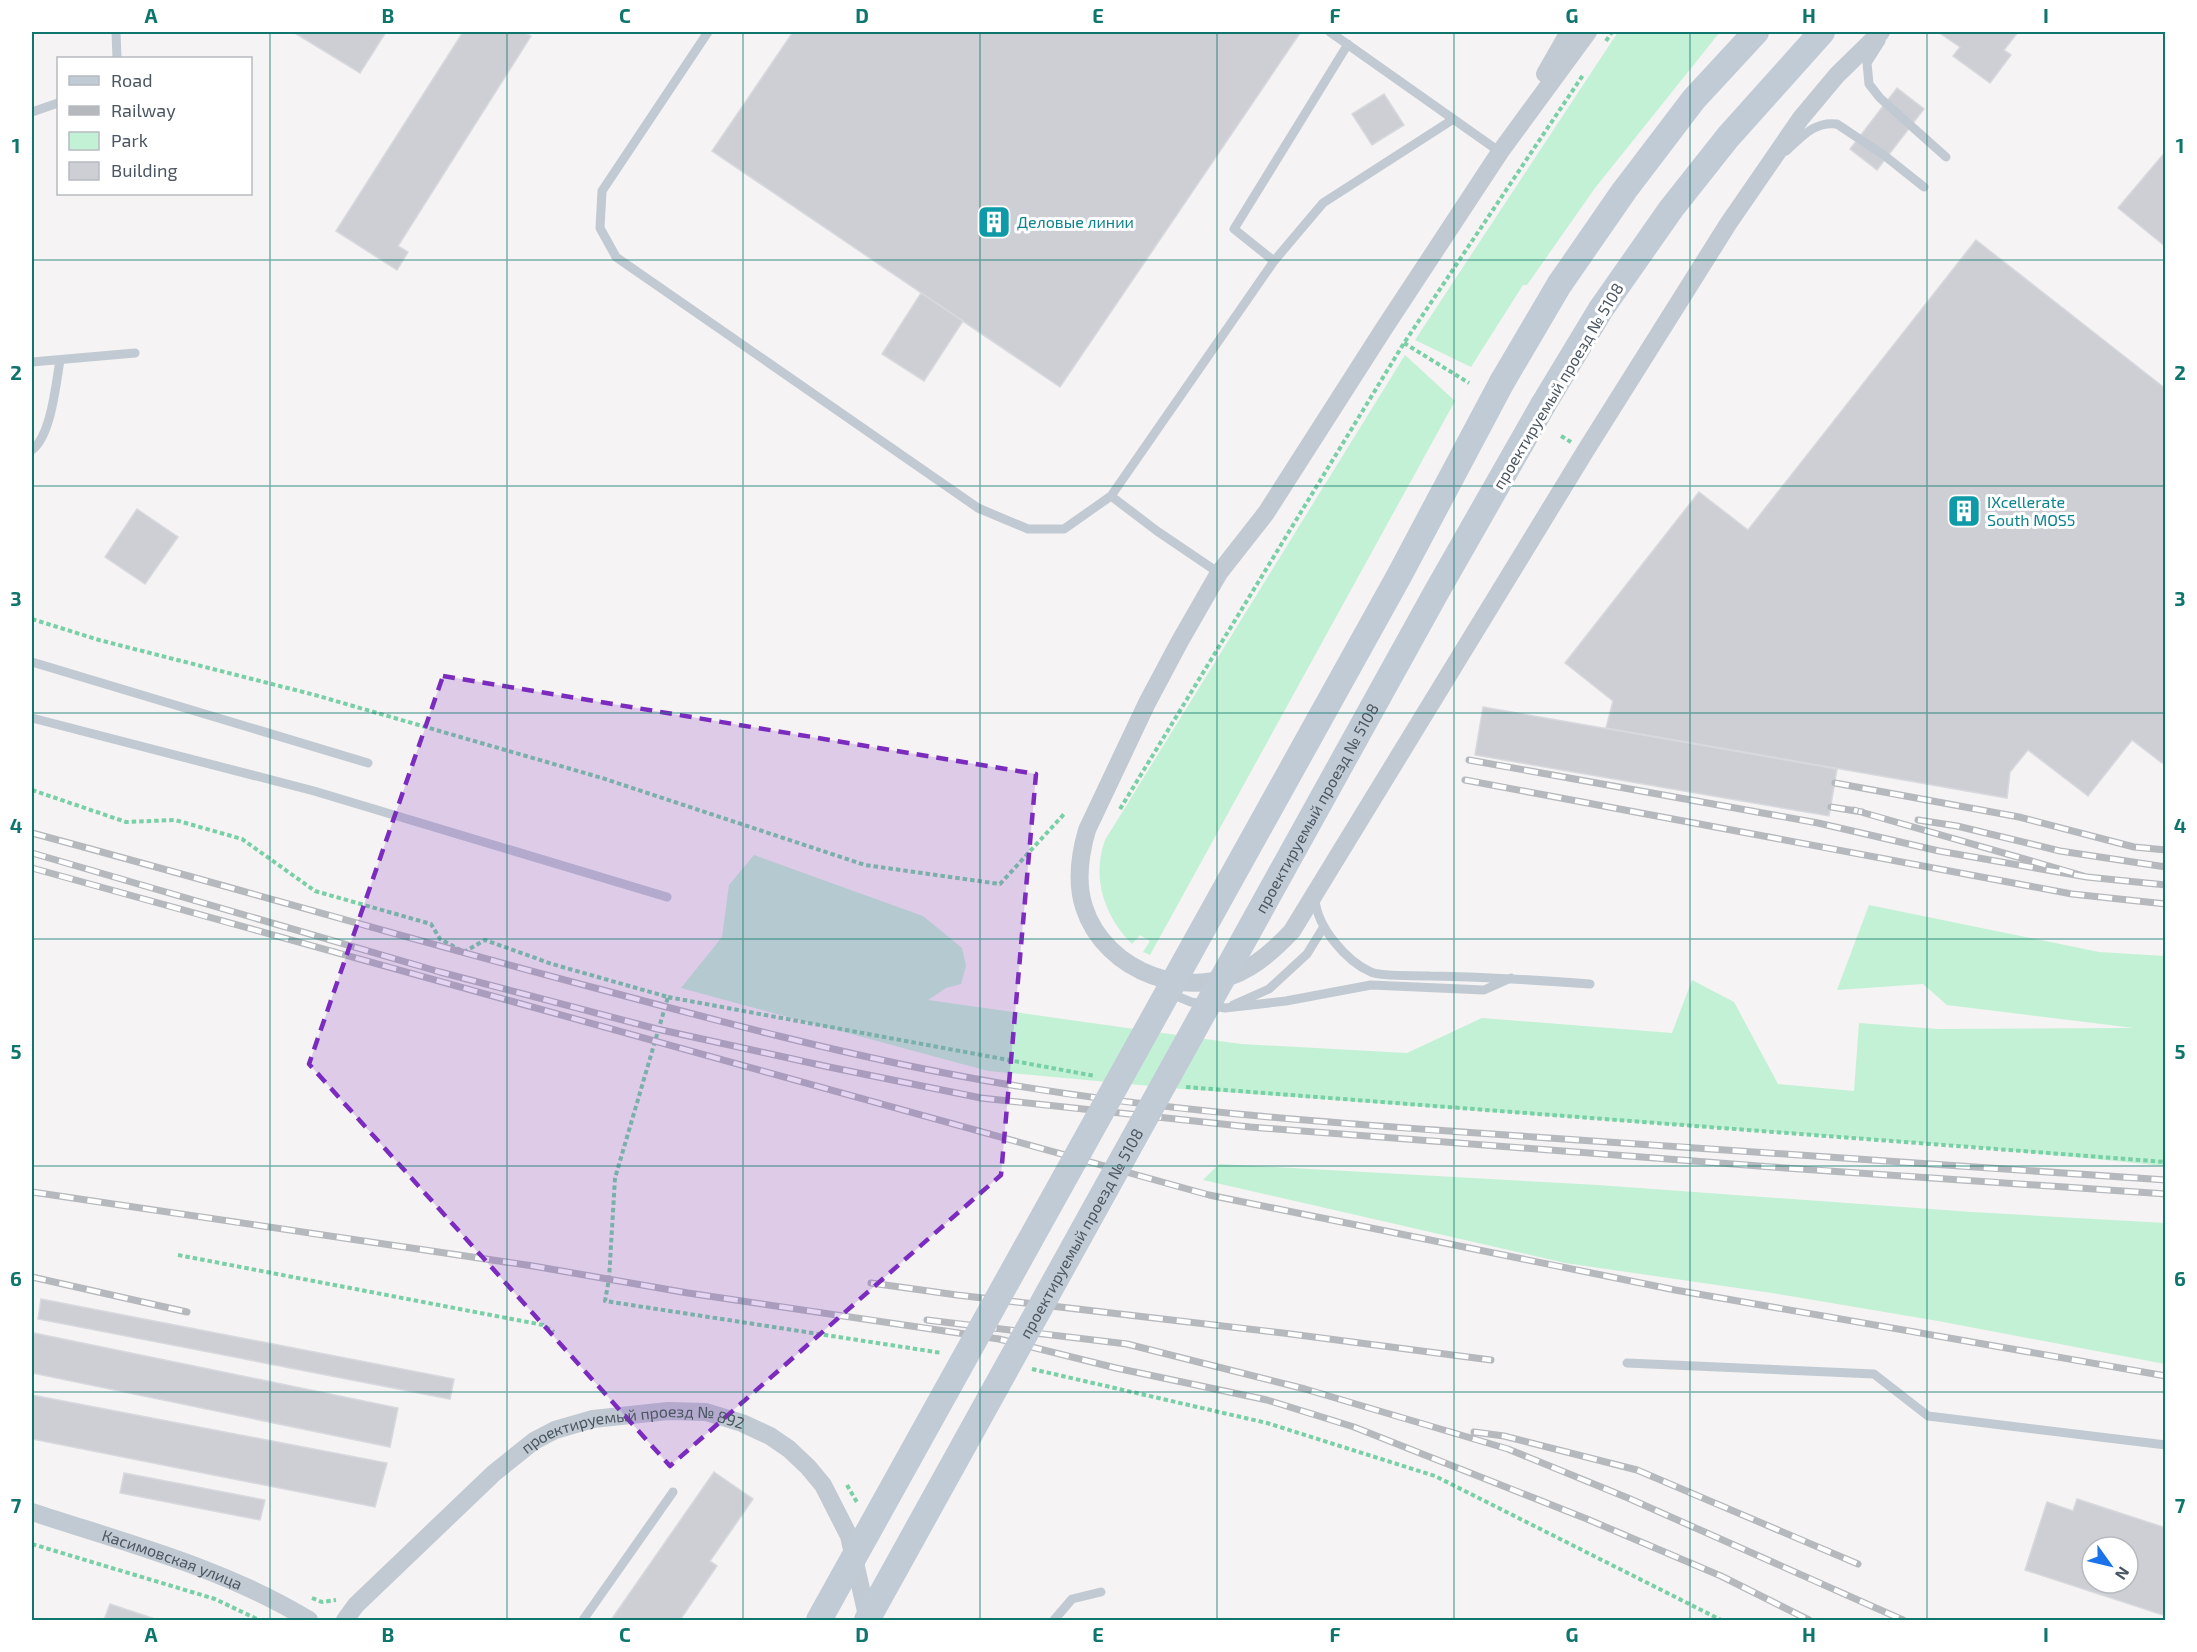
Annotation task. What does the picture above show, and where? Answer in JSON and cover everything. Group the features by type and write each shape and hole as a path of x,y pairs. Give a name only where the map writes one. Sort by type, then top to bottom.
{"main road":[{"path":"819,1620 1393,586 1502,382 1559,285 1624,191 1694,99 1756,32"},
{"name":"проектируемый проезд № 5108","path":"867,1620 1437,591 1543,405 1601,309 1671,209 1728,137 1822,32"}],"street":[{"path":"1500,152 1569,32"},
{"path":"1588,32 1500,152 1266,513 1219,573 1147,703 1087,830 1082,849 1080,886 1084,907 1105,944 1138,970 1173,981 1192,983 1212,981 1249,968 1277,947 1292,931 1586,450 1728,224 1801,118 1857,53 1881,32"},
{"name":"проектируемый проезд № 892","path":"345,1620 356,1605 494,1473 534,1441 555,1430 593,1419 668,1411 706,1412 742,1423 770,1436 789,1449 808,1467 823,1485 849,1536 867,1620"},
{"name":"Касимовская улица","path":"32,1512 203,1569 256,1591 309,1620"}],"lane":[{"path":"116,32 117,57"},
{"path":"708,32 602,191 600,228 616,257 978,508 1028,529 1064,529 1111,496 1274,261 1323,203 1452,120"},
{"path":"1330,32 1500,152"},
{"path":"1888,32 1867,63 1869,84 1880,98 1946,157"},
{"path":"1274,261 1234,229 1348,44"},
{"path":"32,112 57,103"},
{"path":"1767,170 1815,126 1828,123 1847,129 1924,187"},
{"path":"32,362 135,353"},
{"path":"32,450 39,445 48,423 60,360"},
{"path":"1111,496 1219,573"},
{"path":"32,662 368,763"},
{"path":"32,718 314,791 667,897"},
{"path":"1314,894 1316,910 1323,928 1351,959 1373,974 1511,978 1590,984"},
{"path":"1225,1008 1269,989 1307,954 1323,928"},
{"path":"1138,970 1156,985 1175,996 1191,1002 1225,1008 1286,1001 1371,986 1484,990 1511,978"},
{"path":"1626,1363 1874,1374 1928,1416 2166,1445"},
{"path":"583,1620 673,1492"},
{"path":"1054,1620 1072,1599 1101,1592"}],"path":[{"path":"1606,41 1612,32"},
{"path":"1469,383 1404,343 1586,70"},
{"path":"32,619 99,640 315,695 591,775 865,865 1000,884 1065,813"},
{"path":"32,790 126,822 175,820 242,839 315,891 431,924 440,939 464,952 484,940 552,964 668,997 1101,1077"},
{"path":"668,997 615,1178 609,1279 605,1301 942,1353"},
{"path":"1183,1087 2166,1162"},
{"path":"178,1255 543,1325 554,1332"},
{"path":"1024,1367 1267,1423 1435,1476 1721,1620"},
{"path":"842,1478 860,1510"},
{"path":"32,1544 215,1599 259,1620"},
{"path":"308,1596 322,1602 339,1599"}],"highlighted area":[{"path":"443,676 1036,774 1001,1175 670,1466 309,1064"}],"green space":[{"path":"1618,32 1720,32 1595,188 1527,285 1523,285 1471,367 1415,340"},
{"path":"1405,355 1455,401 1150,955 1143,952 1150,941 1140,935 1132,944 1114,922 1103,896 1100,868 1105,840"},
{"path":"754,855 923,916 962,948 966,966 961,984 946,988 928,1000 1241,1044 1407,1053 1482,1018 1672,1033 1692,980 1734,1002 1778,1084 1854,1091 1859,1023 1938,1029 2134,1028 1947,1005 1923,984 1837,990 1869,905 2099,952 2165,956 2165,1166 1963,1146 1183,1089 988,1071 681,988 722,937 729,885"},
{"path":"1219,1164 1598,1185 1972,1212 2165,1223 2165,1364 1938,1321 1772,1293 1565,1263 1203,1180"}],"building":[{"path":"293,32 386,32 360,73"},
{"path":"463,32 523,32 531,36 398,246 408,252 397,270 336,231"},
{"name":"Деловые линии","path":"793,32 1300,33 1060,387 712,151"},
{"path":"1938,32 2018,32 2004,50 2011,55 1990,83 1953,56 1960,47"},
{"path":"1897,88 1924,109 1877,170 1850,149"},
{"path":"1384,94 1404,125 1372,145 1352,114"},
{"path":"2166,151 2166,247 2118,208"},
{"name":"IXcellerate South MOS5","path":"1976,240 2166,389 2166,758 2162,763 2132,740 2088,796 2028,750 2010,772 2007,798 1606,728 1613,701 1565,663 1699,492 1748,530"},
{"path":"921,293 963,321 924,381 882,354"},
{"path":"137,509 178,537 145,584 105,557"},
{"path":"1483,707 1837,769 1829,816 1475,755"},
{"path":"41,1299 454,1379 450,1399 38,1319"},
{"path":"34,1333 398,1408 390,1447 32,1373"},
{"path":"32,1395 387,1463 375,1507 32,1439"},
{"path":"714,1472 753,1499 710,1561 717,1566 680,1620 611,1620"},
{"path":"124,1473 265,1500 260,1520 120,1493"},
{"path":"2077,1499 2166,1528 2166,1616 2102,1595 2140,1595 2140,1535 2080,1535 2080,1588 2025,1570 2047,1502 2073,1511"},
{"path":"110,1604 158,1620 104,1620"}],"railway":[{"path":"1469,760 1818,823 1939,851 2087,877 1854,810"},
{"path":"1465,780 2072,894 2166,904"},
{"path":"1835,783 2019,817 2134,847 2166,850"},
{"path":"1831,807 1862,812"},
{"path":"1918,820 1957,826 2060,851 2166,867"},
{"path":"32,833 738,1026 877,1059 1041,1090 1181,1108 1322,1122 2166,1180"},
{"path":"32,853 440,972 657,1029 981,1098 1250,1127 1772,1167 2166,1194"},
{"path":"32,868 1209,1195 1675,1290 2166,1376"},
{"path":"2087,877 2166,885"},
{"path":"32,1192 533,1266 688,1293 999,1339 1116,1368 1267,1400 1354,1427 1587,1519 1721,1576 1809,1620"},
{"path":"32,1277 187,1312"},
{"path":"871,1283 1491,1360"},
{"path":"927,1320 1127,1344 1305,1389 1508,1449 1628,1498 1903,1620"},
{"path":"1474,1432 1504,1436 1637,1470 1858,1564"}],"place":[{"name":"Деловые линии","path":"994,222"},
{"name":"IXcellerate South MOS5","path":"1964,511"}]}
